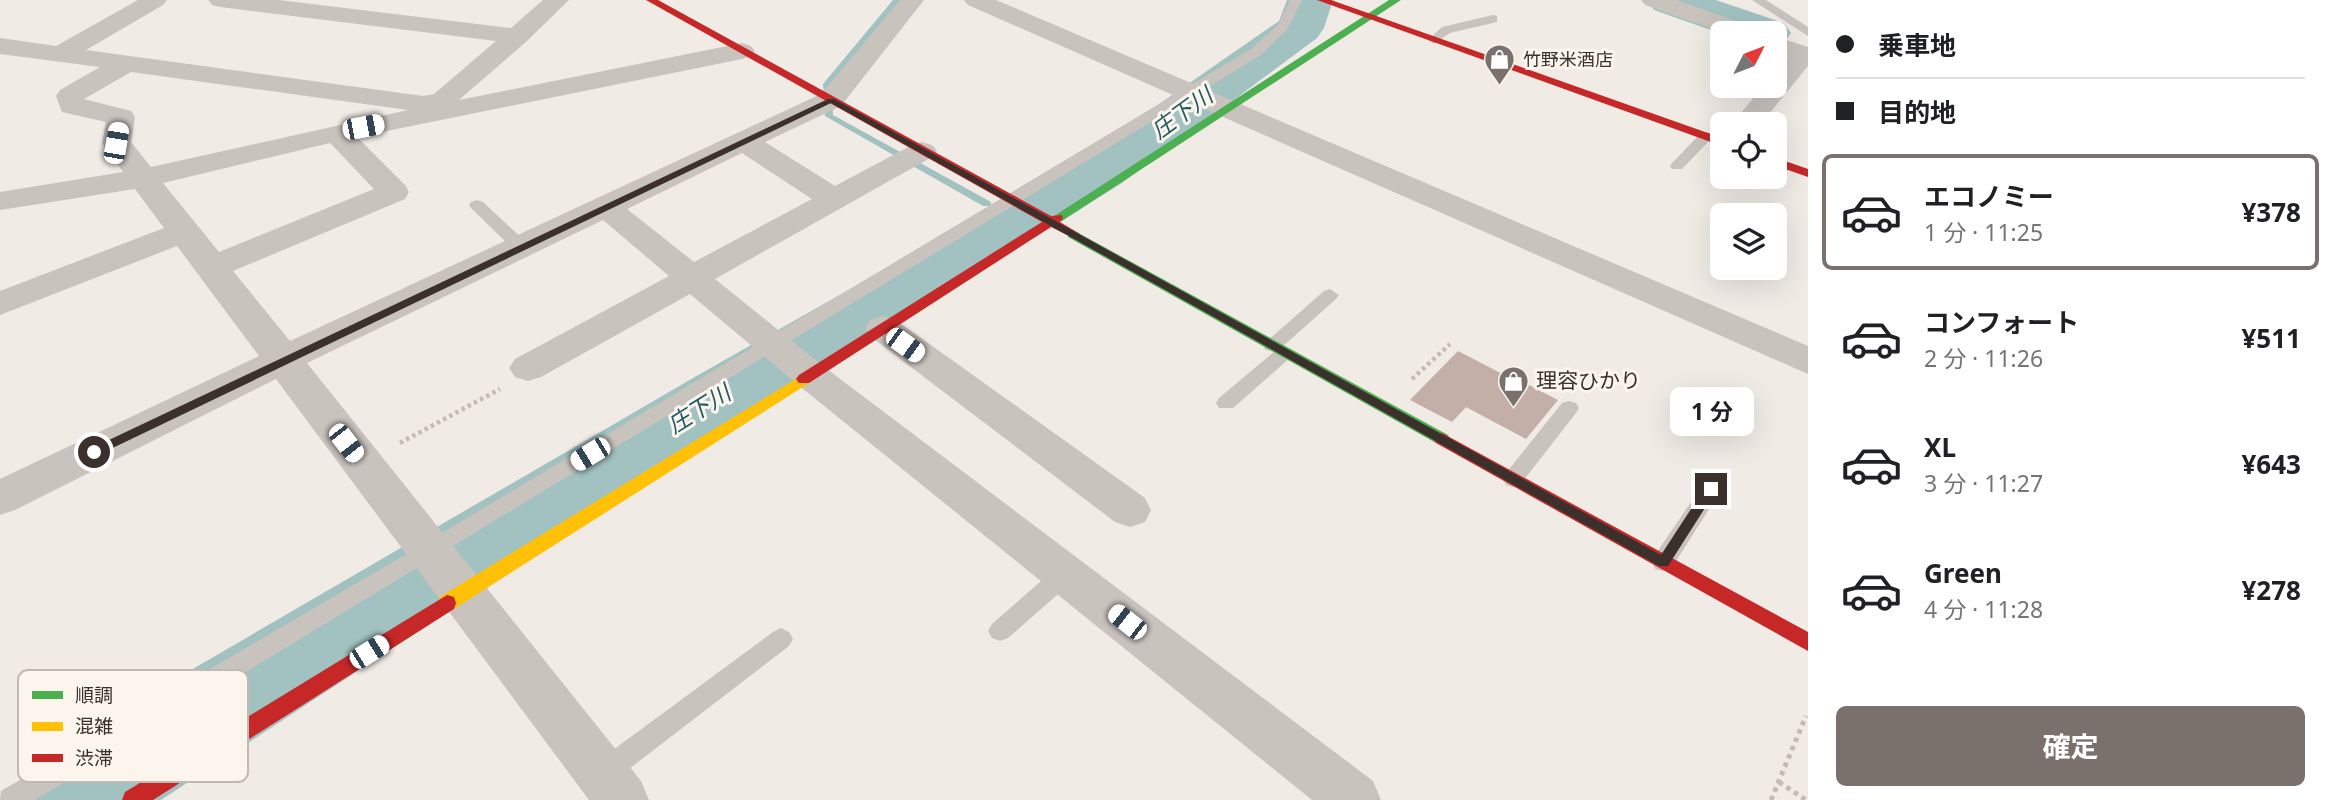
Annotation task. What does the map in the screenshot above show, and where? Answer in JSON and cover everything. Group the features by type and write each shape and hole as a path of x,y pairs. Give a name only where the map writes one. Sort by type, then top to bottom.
{"street":[{"path":"61,54 155,0"},
{"path":"220,0 518,36"},
{"path":"0,46 423,104 443,100 557,0"},
{"path":"651,0 1808,642"},
{"path":"0,498 282,360 831,100 912,0"},
{"path":"976,0 1808,361"},
{"path":"1322,0 1710,138"},
{"path":"248,715 446,570 790,358 883,328 1044,219 1230,108 1305,56 1396,0"},
{"path":"1653,0 1713,21"},
{"path":"1787,45 1807,47"},
{"path":"1756,112 1807,47"},
{"path":"0,201 742,51"},
{"path":"127,63 70,96 72,106 121,117 116,143 612,787"},
{"path":"141,174 155,162 395,109 404,102"},
{"path":"213,267 394,192 336,133"},
{"path":"744,142 834,199"},
{"path":"528,368 922,151"},
{"path":"1787,166 1808,173"},
{"path":"606,207 790,358 1354,800"},
{"path":"0,304 183,232"},
{"path":"883,328 1130,510"},
{"path":"133,800 157,782"}],"lane":[{"path":"248,674 446,570 790,358 1012,201 1256,52 1283,27 1296,0"},
{"path":"1758,0 1807,47"},
{"path":"1434,40 1446,30 1493,19"},
{"path":"1677,166 1706,136"},
{"path":"477,205 521,247"},
{"path":"1226,403 1330,295"},
{"path":"1513,479 1569,408"},
{"path":"1663,562 1711,489"},
{"path":"1000,631 1065,574"},
{"path":"612,787 781,639"},
{"path":"10,800 44,782"}],"path":[{"path":"1382,406 1450,344"},
{"path":"362,463 509,385 528,368"},
{"path":"1771,800 1806,716"},
{"path":"1779,782 1806,800"}],"building":[{"path":"1458,351 1558,400 1526,439 1466,407 1452,422 1410,400"}],"waterway":[{"path":"897,0 827,84 829,116 987,204"},
{"name":"庄下川","path":"248,689 726,393 1101,171 1300,28 1310,0"},
{"path":"1670,0 1732,21"},
{"path":"1001,212 1016,221"},
{"name":"庄下川","path":"68,800 97,782"}],"traffic: fast":[{"path":"1057,218 1396,0"},
{"path":"1073,234 1442,439"}],"traffic: slow":[{"path":"447,603 804,379"}],"traffic: jam":[{"path":"651,0 1073,234"},
{"path":"1322,0 1710,138"},
{"path":"1787,166 1808,173"},
{"path":"804,379 1057,218"},
{"path":"1442,439 1808,642"},
{"path":"248,728 447,603"},
{"path":"133,800 162,782"}],"place":[{"name":"竹野米酒店","path":"1500,87"},
{"name":"理容ひかり","path":"1513,408"}],"route":[{"path":"94,452 831,100 1663,562 1711,489"}]}
